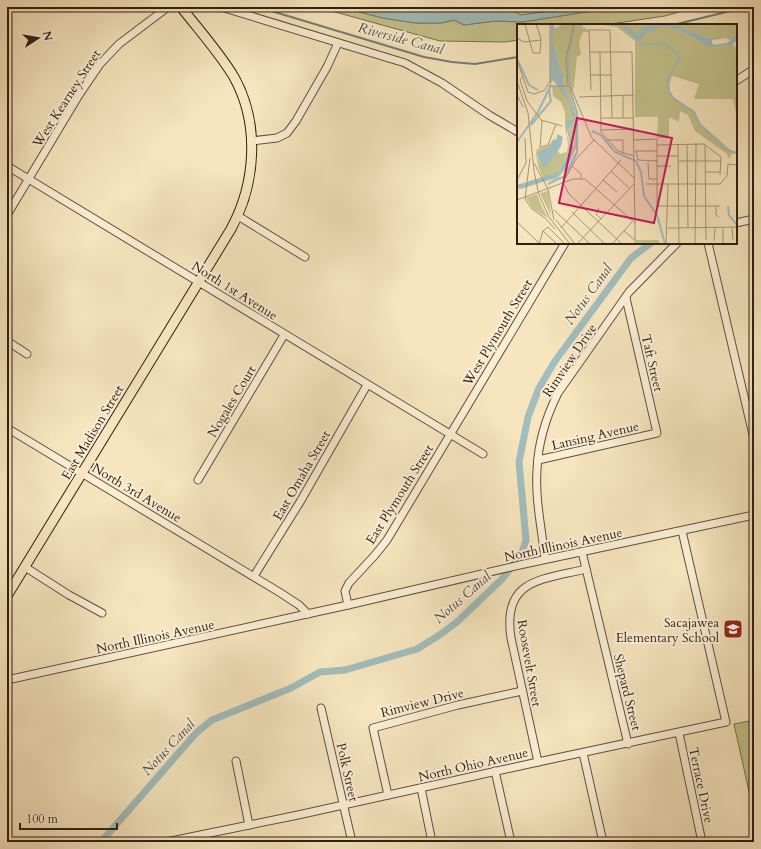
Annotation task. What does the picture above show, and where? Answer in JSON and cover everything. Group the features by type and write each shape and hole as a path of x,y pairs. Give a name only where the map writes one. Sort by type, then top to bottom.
{"main road":[{"name":"East Madison Street","path":"7,596 238,216 245,195 249,177 252,141 249,118 243,98 234,78 223,61 181,7"}],"street":[{"name":"West Kearney Street","path":"7,215 80,95 106,56 119,44 168,7"},
{"path":"221,7 405,63 419,69 442,83 489,115 517,131"},
{"path":"252,141 277,138 287,133 296,122 328,67 338,42"},
{"path":"737,80 754,69"},
{"name":"North 1st Avenue","path":"7,166 198,281 284,335 483,454"},
{"path":"238,216 305,258"},
{"path":"737,223 754,219"},
{"name":"West Plymouth Street","path":"451,434 564,244"},
{"name":"Rimview Drive","path":"545,559 536,471 539,451 550,410 558,393 626,298 676,244"},
{"path":"708,244 754,439"},
{"name":"Taft Street","path":"626,298 657,433"},
{"name":"Nogales Court","path":"198,480 284,335"},
{"path":"7,341 27,354"},
{"name":"East Omaha Street","path":"254,576 300,502 367,385"},
{"name":"North 3rd Avenue","path":"7,428 254,576"},
{"name":"Lansing Avenue","path":"538,460 657,433"},
{"name":"East Plymouth Street","path":"348,605 345,591 349,583 387,540 451,434"},
{"name":"North Illinois Avenue","path":"7,680 308,614 545,559 682,531 754,514"},
{"name":"North Ohio Avenue","path":"166,842 726,722 682,531"},
{"name":"Shepard Street","path":"582,552 628,744"},
{"path":"25,567 69,595 102,613"},
{"name":"Roosevelt Street","path":"538,762 509,624 512,604 518,594 534,581 586,569"},
{"path":"254,576 299,605 308,614"},
{"name":"Rimview Drive","path":"388,795 373,728 458,705 522,691"},
{"name":"Polk Street","path":"320,708 352,842"},
{"name":"Terrace Drive","path":"679,733 702,842"},
{"path":"583,753 603,842"},
{"path":"236,762 250,825"},
{"path":"495,771 511,842"},
{"path":"421,788 432,842"}],"shaded area":[{"path":"317,7 340,7 383,18 415,23 441,23 454,20 464,25 495,21 523,22 617,7 697,7 665,16 611,24 517,24 517,40 505,42 440,41"},
{"path":"526,7 581,7 521,15 514,12"},
{"path":"754,720 754,814 734,724"}],"water":[{"path":"340,7 526,7 515,12 521,15 581,7 617,7 523,22 495,21 464,25 454,20 441,23 415,23 383,18"}],"waterway":[{"name":"Riverside Canal","path":"258,7 424,57 475,64 517,57"},
{"name":"Riverside Canal","path":"677,24 747,7"},
{"name":"Notus Canal","path":"101,842 196,733 212,720 291,688 320,672 345,670 417,649 457,622 501,580 521,556 526,540 519,462 528,417 539,388 555,361 631,258 650,244"}],"place":[{"name":"Sacajawea Elementary School","path":"733,629"}]}
